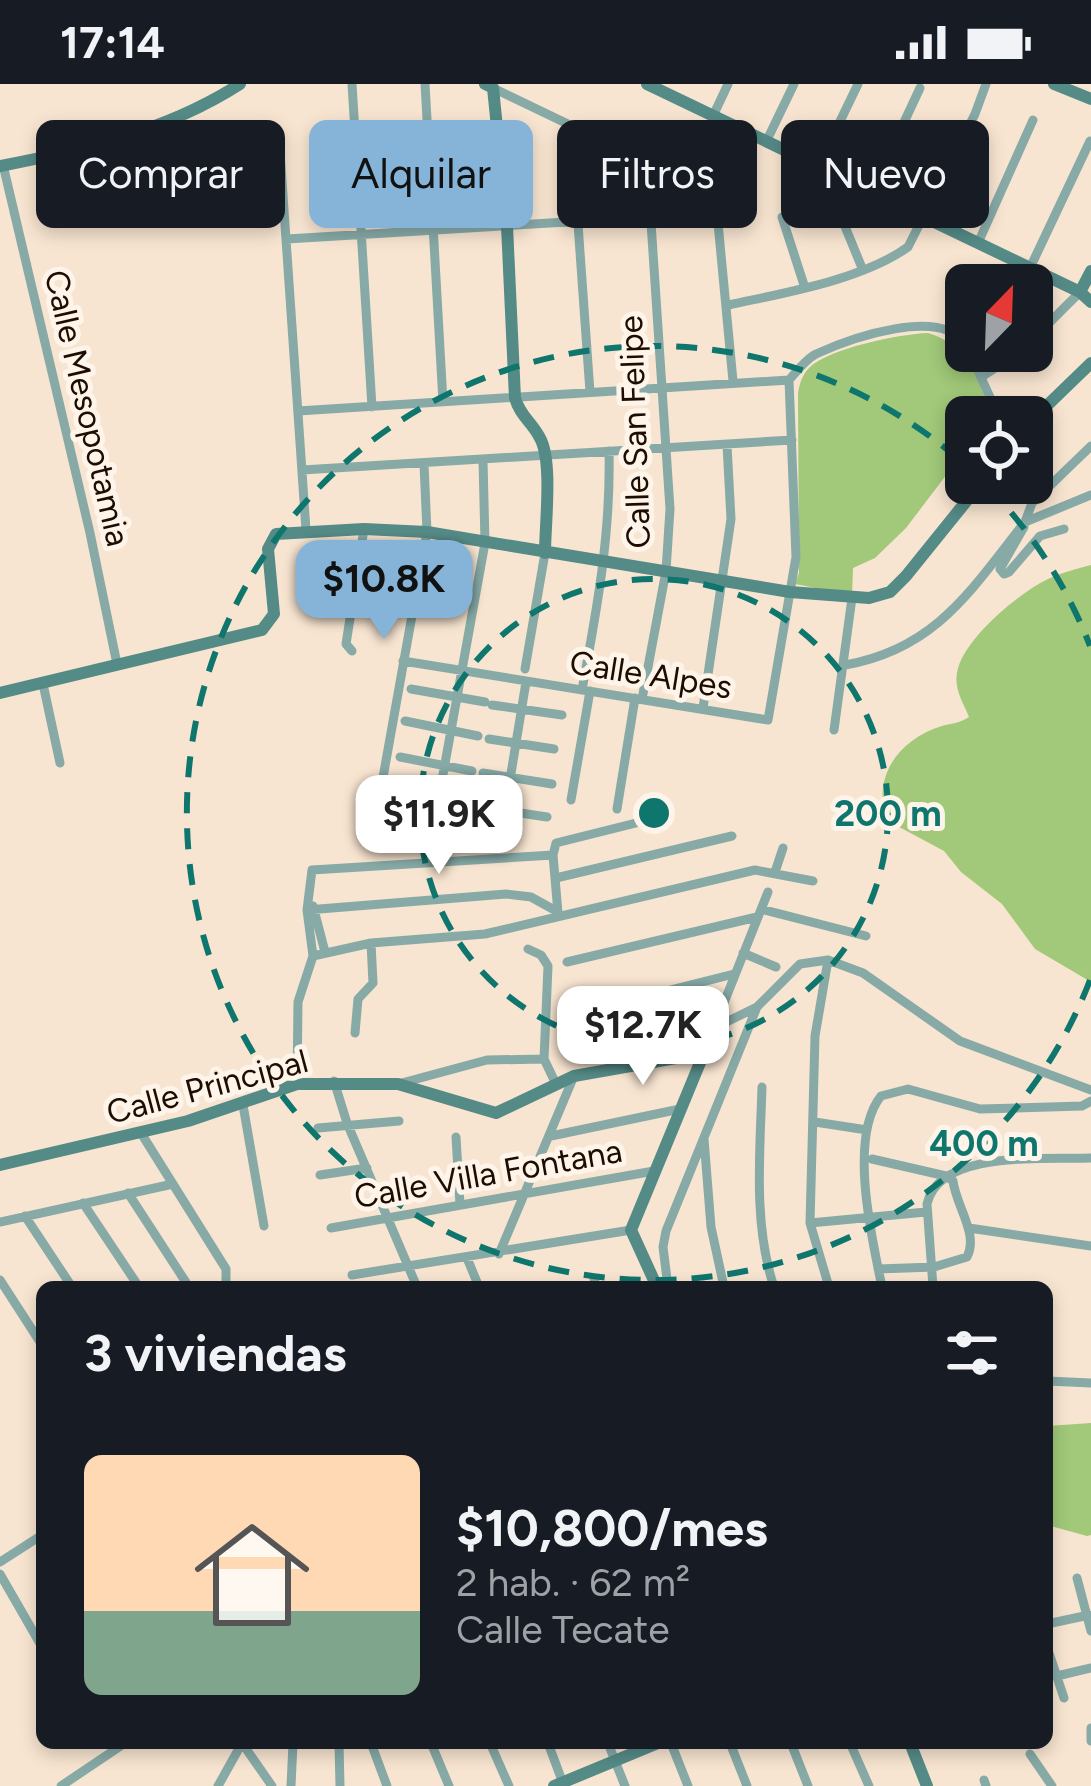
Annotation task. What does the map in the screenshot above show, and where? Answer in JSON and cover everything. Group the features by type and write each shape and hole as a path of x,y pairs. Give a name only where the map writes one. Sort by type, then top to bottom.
{"street":[{"path":"2,166 149,129 184,116 240,84"},
{"path":"352,84 372,407"},
{"path":"425,84 443,402"},
{"path":"712,116 728,84"},
{"path":"766,142 794,84"},
{"path":"841,120 858,84"},
{"path":"972,120 986,84"},
{"path":"1054,84 1091,99"},
{"path":"489,86 559,120"},
{"path":"489,86 493,120"},
{"path":"657,86 781,149"},
{"path":"905,120 920,88"},
{"path":"977,243 1033,120"},
{"path":"1032,264 1090,140"},
{"name":"Calle Mesopotamia","path":"2,166 91,533 117,664"},
{"path":"285,214 306,530"},
{"path":"287,239 472,228"},
{"path":"507,228 515,398 520,415 541,438 545,455 544,553 525,669"},
{"path":"578,228 590,392"},
{"name":"Calle San Felipe","path":"617,808 666,572 670,509 651,228"},
{"path":"719,228 733,381"},
{"path":"785,228 806,288"},
{"path":"846,228 862,268"},
{"path":"728,305 806,288 895,257 908,247 918,228"},
{"path":"945,228 1022,264"},
{"path":"1053,323 1086,297 1091,271"},
{"path":"1053,280 1086,297"},
{"path":"298,411 789,380 812,356 900,326 945,328"},
{"path":"1053,400 1091,363"},
{"path":"981,372 991,396"},
{"path":"983,376 989,372"},
{"path":"789,380 796,556 790,592"},
{"path":"302,470 792,440"},
{"path":"703,708 730,519 727,445"},
{"path":"1053,483 1091,446"},
{"path":"571,800 605,563 609,451"},
{"path":"424,464 427,532 380,824 432,829 485,543 484,460"},
{"path":"845,665 894,652 938,624 1025,522 1091,495"},
{"path":"0,693 262,630 274,614 268,548 276,534 364,529 427,532 723,582 852,598 890,592 963,504"},
{"path":"1032,504 1021,538 1000,572 1009,572 1040,536 1064,529"},
{"path":"352,651 346,644 364,529"},
{"name":"Calle Alpes","path":"403,661 768,720 790,592"},
{"path":"834,730 852,598"},
{"name":"Calle Alpes","path":"505,810 526,682"},
{"path":"43,684 60,763"},
{"path":"411,689 562,715"},
{"path":"405,721 554,749"},
{"path":"400,757 552,784"},
{"path":"397,790 466,805"},
{"path":"481,807 547,817"},
{"path":"297,1084 298,1002 314,956 308,877 318,867 555,849 640,822"},
{"path":"556,878 732,836"},
{"path":"775,872 783,848"},
{"path":"555,849 558,915"},
{"path":"314,956 371,943 485,934 755,870 813,881"},
{"path":"654,1281 631,1230 768,892"},
{"path":"310,906 506,894 531,897 558,915"},
{"path":"310,906 326,952"},
{"path":"567,962 759,913 866,936"},
{"path":"355,1033 358,999 373,983 371,943"},
{"path":"528,949 541,955 548,966 544,1059 556,1084"},
{"path":"742,953 776,967"},
{"path":"714,1028 757,1007 800,964 828,960 872,978 960,1041 1091,1090"},
{"path":"827,1281 810,1223 815,1036 828,960"},
{"path":"571,1015 734,974"},
{"path":"667,1281 666,1231 757,1007"},
{"name":"Calle Principal","path":"0,1165 141,1133 243,1105 297,1084 398,1084 496,1113 574,1076 704,1053"},
{"path":"398,1084 487,1060 544,1059"},
{"path":"499,1254 574,1076"},
{"path":"334,1082 415,1281"},
{"path":"762,1087 763,1254 772,1281"},
{"path":"881,1281 869,1219 867,1130 876,1100 896,1089 908,1089 980,1109 1091,1102"},
{"path":"243,1105 264,1226"},
{"path":"550,1136 680,1109"},
{"path":"318,1128 399,1121"},
{"path":"814,1122 867,1130"},
{"path":"141,1133 226,1269 227,1281"},
{"path":"704,1134 711,1227 723,1281"},
{"path":"456,1137 460,1205"},
{"path":"933,1281 926,1212 930,1190 946,1177 976,1163 1091,1158"},
{"path":"872,1159 953,1181 973,1245 967,1257 934,1268 878,1269"},
{"path":"320,1175 367,1168"},
{"name":"Calle Villa Fontana","path":"331,1228 654,1171"},
{"path":"0,1222 172,1184"},
{"path":"128,1193 185,1281"},
{"path":"83,1203 135,1281"},
{"path":"810,1223 926,1212"},
{"path":"26,1216 68,1281"},
{"path":"969,1228 1091,1246"},
{"path":"352,1275 631,1230"},
{"path":"467,1258 477,1281"},
{"path":"0,1280 36,1336"},
{"path":"1053,1381 1091,1383"},
{"path":"0,1562 36,1538"},
{"path":"0,1574 36,1637"},
{"path":"1077,1578 1091,1631"},
{"path":"1053,1623 1089,1615"},
{"path":"1053,1664 1064,1698"},
{"path":"1057,1676 1091,1668"},
{"path":"1091,1729 1091,1741"},
{"path":"61,1786 116,1749"},
{"path":"218,1786 239,1749"},
{"path":"246,1749 272,1786"},
{"path":"291,1786 293,1749"},
{"path":"339,1749 340,1786"},
{"path":"372,1749 387,1786"},
{"path":"434,1749 449,1786"},
{"path":"493,1749 509,1786"},
{"path":"550,1749 560,1785 643,1749"},
{"path":"610,1749 625,1786"},
{"path":"673,1749 688,1786"},
{"path":"732,1749 747,1786"},
{"path":"793,1749 808,1786"},
{"path":"853,1749 868,1786"},
{"path":"912,1749 927,1786"},
{"path":"1030,1754 1052,1786"}],"green space":[{"path":"928,333 942,338 945,372 974,372 984,396 945,396 945,477 906,528 875,558 853,568 852,595 795,584 799,573 798,394 803,377 819,361 883,339"},
{"path":"1091,565 1091,982 1035,949 1002,904 961,872 944,851 888,821 883,790 901,750 927,732 969,717 956,679 961,660 980,633 1034,587"},
{"path":"1091,1423 1091,1535 1053,1527 1053,1426"}]}
